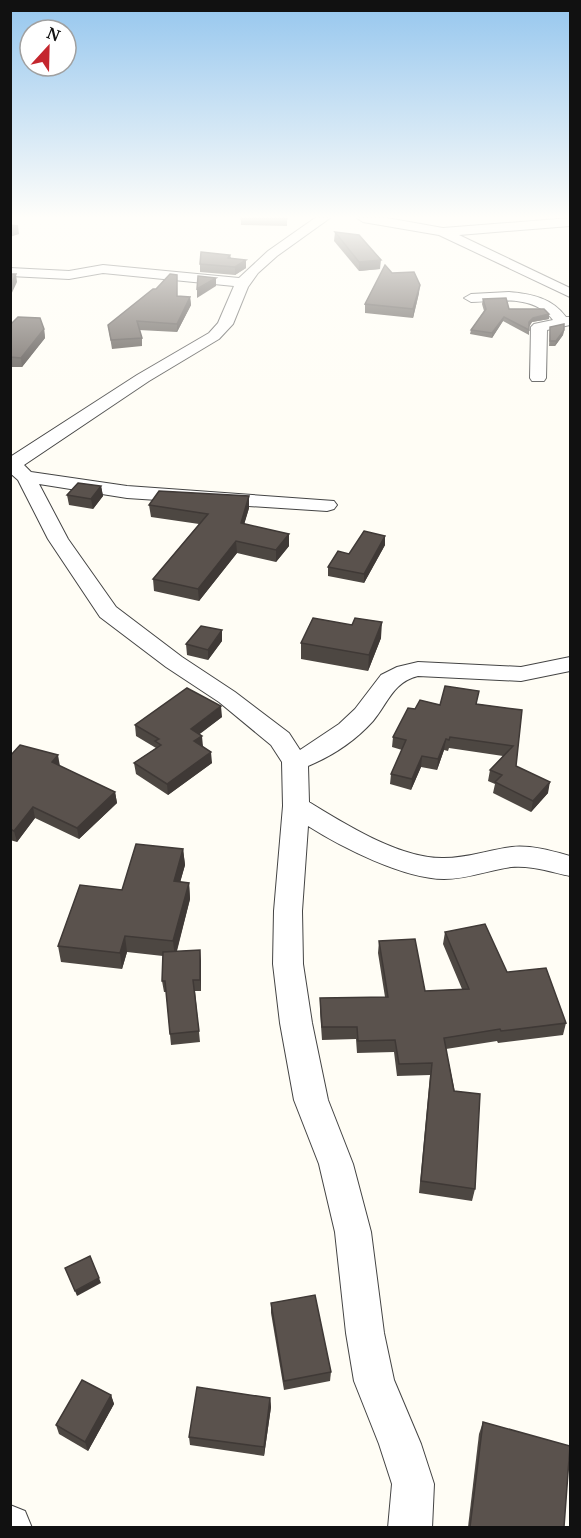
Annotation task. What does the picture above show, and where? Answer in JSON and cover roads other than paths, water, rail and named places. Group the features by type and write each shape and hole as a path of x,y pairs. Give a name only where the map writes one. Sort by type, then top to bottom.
{"street":[{"path":"16,468 45,445 157,368 214,336 225,326 240,290"},
{"path":"471,298 520,297 538,300 551,307 566,322"},
{"path":"538,378 539,327 566,322"},
{"path":"16,468 72,482 127,492 327,505"},
{"path":"16,468 58,539 108,612 165,655 227,697 280,739 295,762 296,806 288,911 288,964 296,1023 311,1100 336,1164 353,1232 365,1333 374,1381 400,1444 413,1484 410,1527"},
{"path":"295,762 319,753 338,740 365,714 386,681 404,671 418,669 521,674 570,664"},
{"path":"296,806 371,849 417,864 441,869 473,867 512,857 537,858 570,866"}]}
